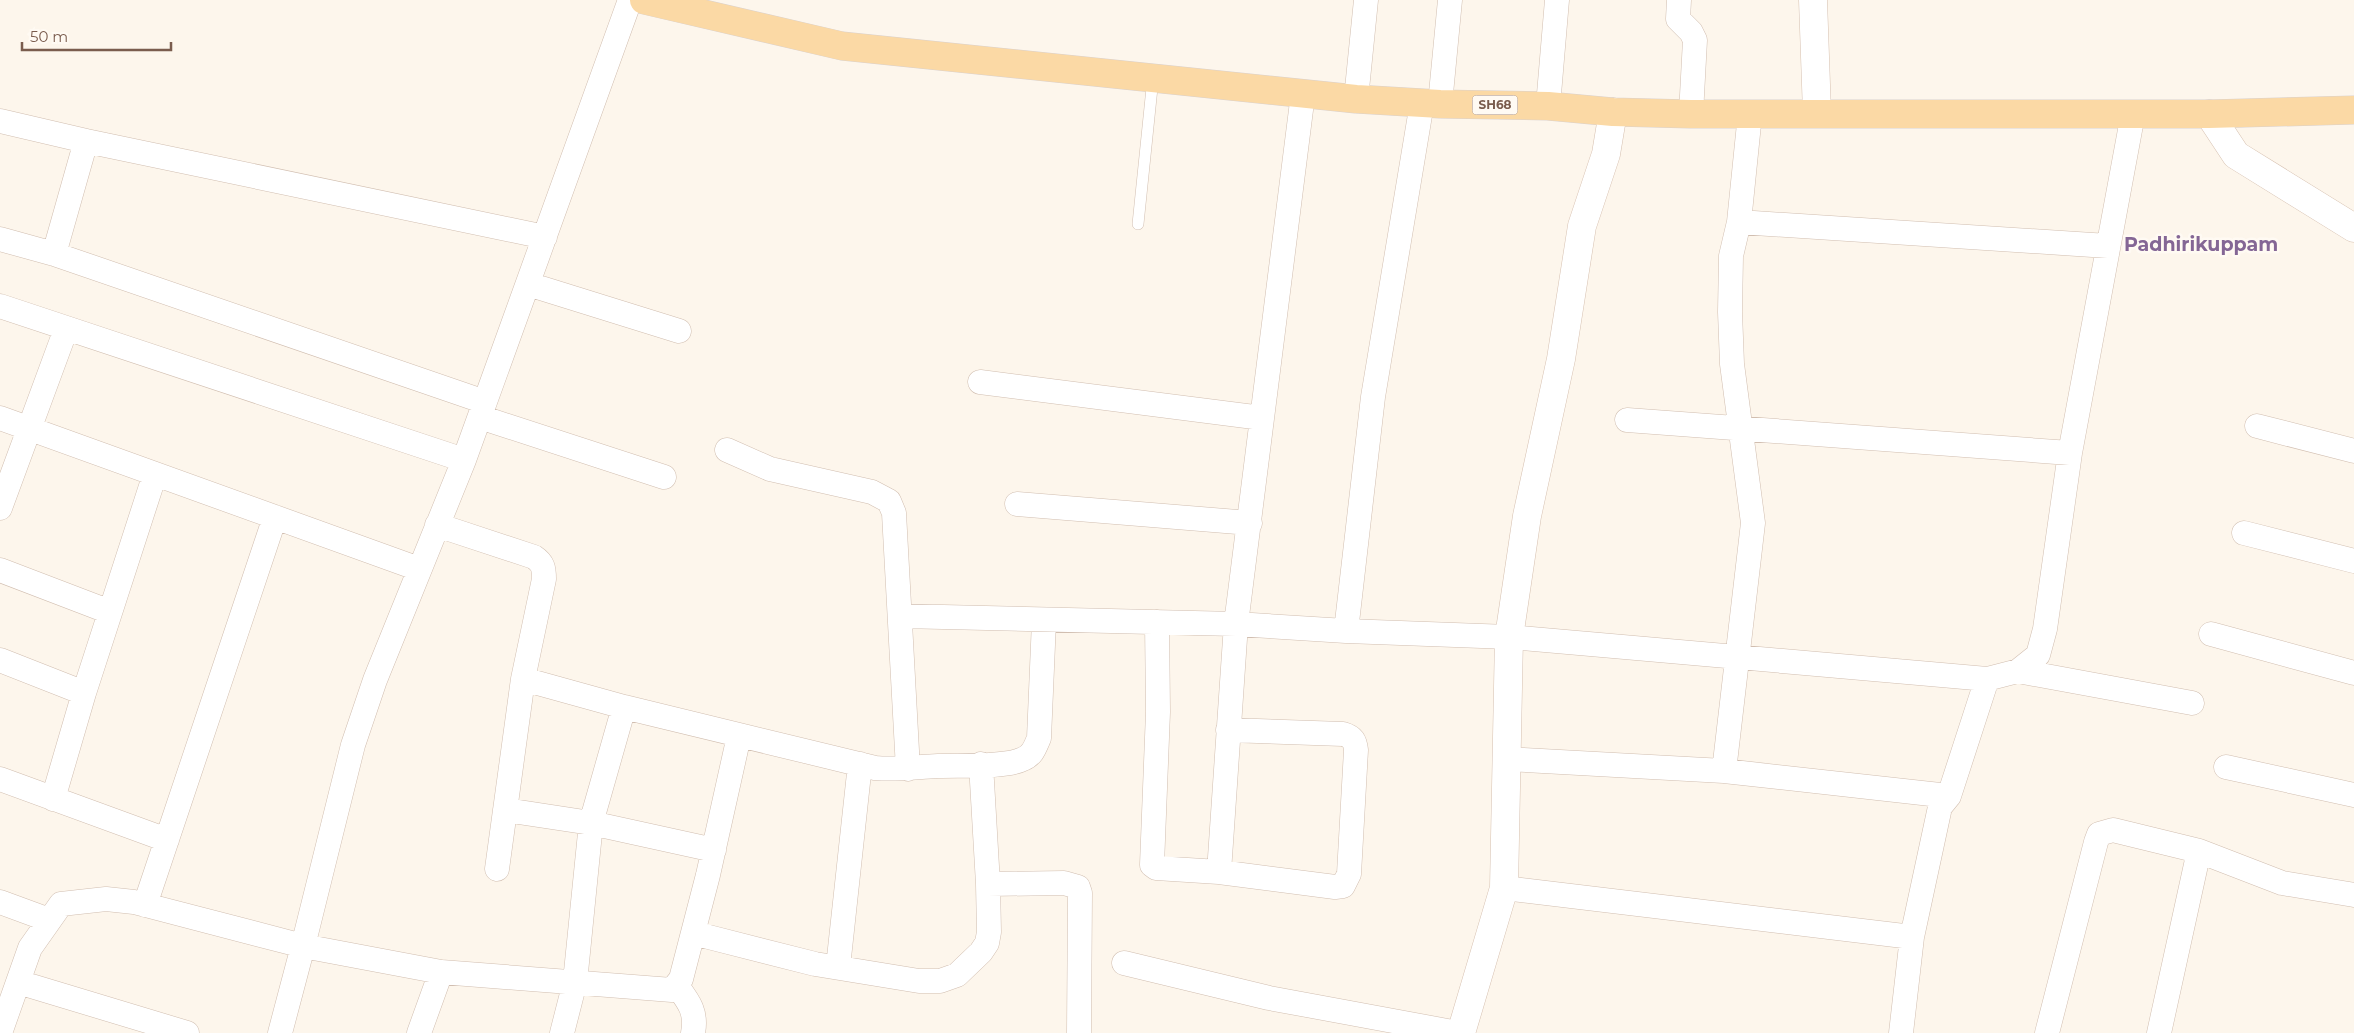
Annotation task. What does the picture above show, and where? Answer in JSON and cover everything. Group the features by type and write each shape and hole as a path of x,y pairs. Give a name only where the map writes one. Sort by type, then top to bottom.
{"main road":[{"name":"SH68","path":"644,0 842,46 1303,94 1431,104 1548,106 1613,112 1691,114 2209,114 2354,110"}],"street":[{"path":"280,1033 353,746 375,680 436,525 464,460 630,0"},
{"path":"1356,99 1366,0"},
{"path":"1346,632 1373,397 1450,0"},
{"path":"1548,106 1557,0"},
{"path":"1679,0 1678,19 1691,32 1695,40 1691,114"},
{"path":"1813,0 1817,113"},
{"path":"1219,872 1236,624 1303,94"},
{"path":"1124,963 1270,998 1459,1033 1504,888 1509,637 1527,516 1560,358 1582,226 1606,154 1613,112"},
{"path":"1724,771 1753,523 1732,364 1730,312 1732,256 1739,222 1750,114"},
{"path":"900,616 1236,624 1346,632 1509,637 1987,679 2018,671 2038,655 2045,629 2070,453 2133,114"},
{"path":"2209,114 2236,155 2354,228"},
{"path":"0,121 86,141 545,237"},
{"path":"54,254 86,141"},
{"path":"1739,222 2108,246"},
{"path":"0,239 54,254 482,409 664,478"},
{"path":"528,284 679,331"},
{"path":"0,306 464,460"},
{"path":"0,508 66,329"},
{"path":"980,382 1262,418"},
{"path":"0,418 419,569"},
{"path":"1627,420 2070,453"},
{"path":"2257,426 2354,451"},
{"path":"727,450 770,469 872,492 882,495 890,501 894,514 908,769"},
{"path":"53,799 84,693 155,474"},
{"path":"1017,504 1250,523"},
{"path":"146,905 275,517"},
{"path":"436,525 534,557 540,561 544,569 544,579 524,679 497,869"},
{"path":"2244,533 2354,561"},
{"path":"0,570 110,612"},
{"path":"524,679 624,707 860,764 896,770 1011,763 1024,759 1034,751 1039,738 1044,620"},
{"path":"1157,622 1158,712 1150,861 1152,865 1156,868 1219,872 1335,887 1343,886 1349,874 1355,741 1350,736 1343,734 1228,730"},
{"path":"2211,634 2354,673"},
{"path":"0,660 84,693"},
{"path":"2018,671 2192,703"},
{"path":"1901,1033 1912,937 1940,807 1949,796 1987,679"},
{"path":"562,1033 575,982 591,823 624,707"},
{"path":"2,1021 30,948 61,904 106,899 146,905 303,946 441,972 665,991 672,990 681,979 714,850 739,736"},
{"path":"1506,759 1724,771 1949,796"},
{"path":"838,967 860,764"},
{"path":"693,933 815,964 919,981 940,981 957,975 981,952 987,943 988,884 981,764"},
{"path":"2226,767 2354,795"},
{"path":"0,779 167,840"},
{"path":"505,810 591,823 714,850"},
{"path":"2047,1033 2099,834 2113,830 2199,851 2266,878 2354,895"},
{"path":"2159,1033 2199,851"},
{"path":"988,884 1064,883 1078,887 1080,894 1079,1033"},
{"path":"1504,888 1912,937"},
{"path":"0,902 49,920"},
{"path":"419,1033 441,972"},
{"path":"18,982 187,1033"},
{"path":"677,986 693,1008 695,1018 693,1033"}],"lane":[{"path":"1138,224 1153,78"}],"district":[{"name":"Padhirikuppam","path":"2201,244"}]}
